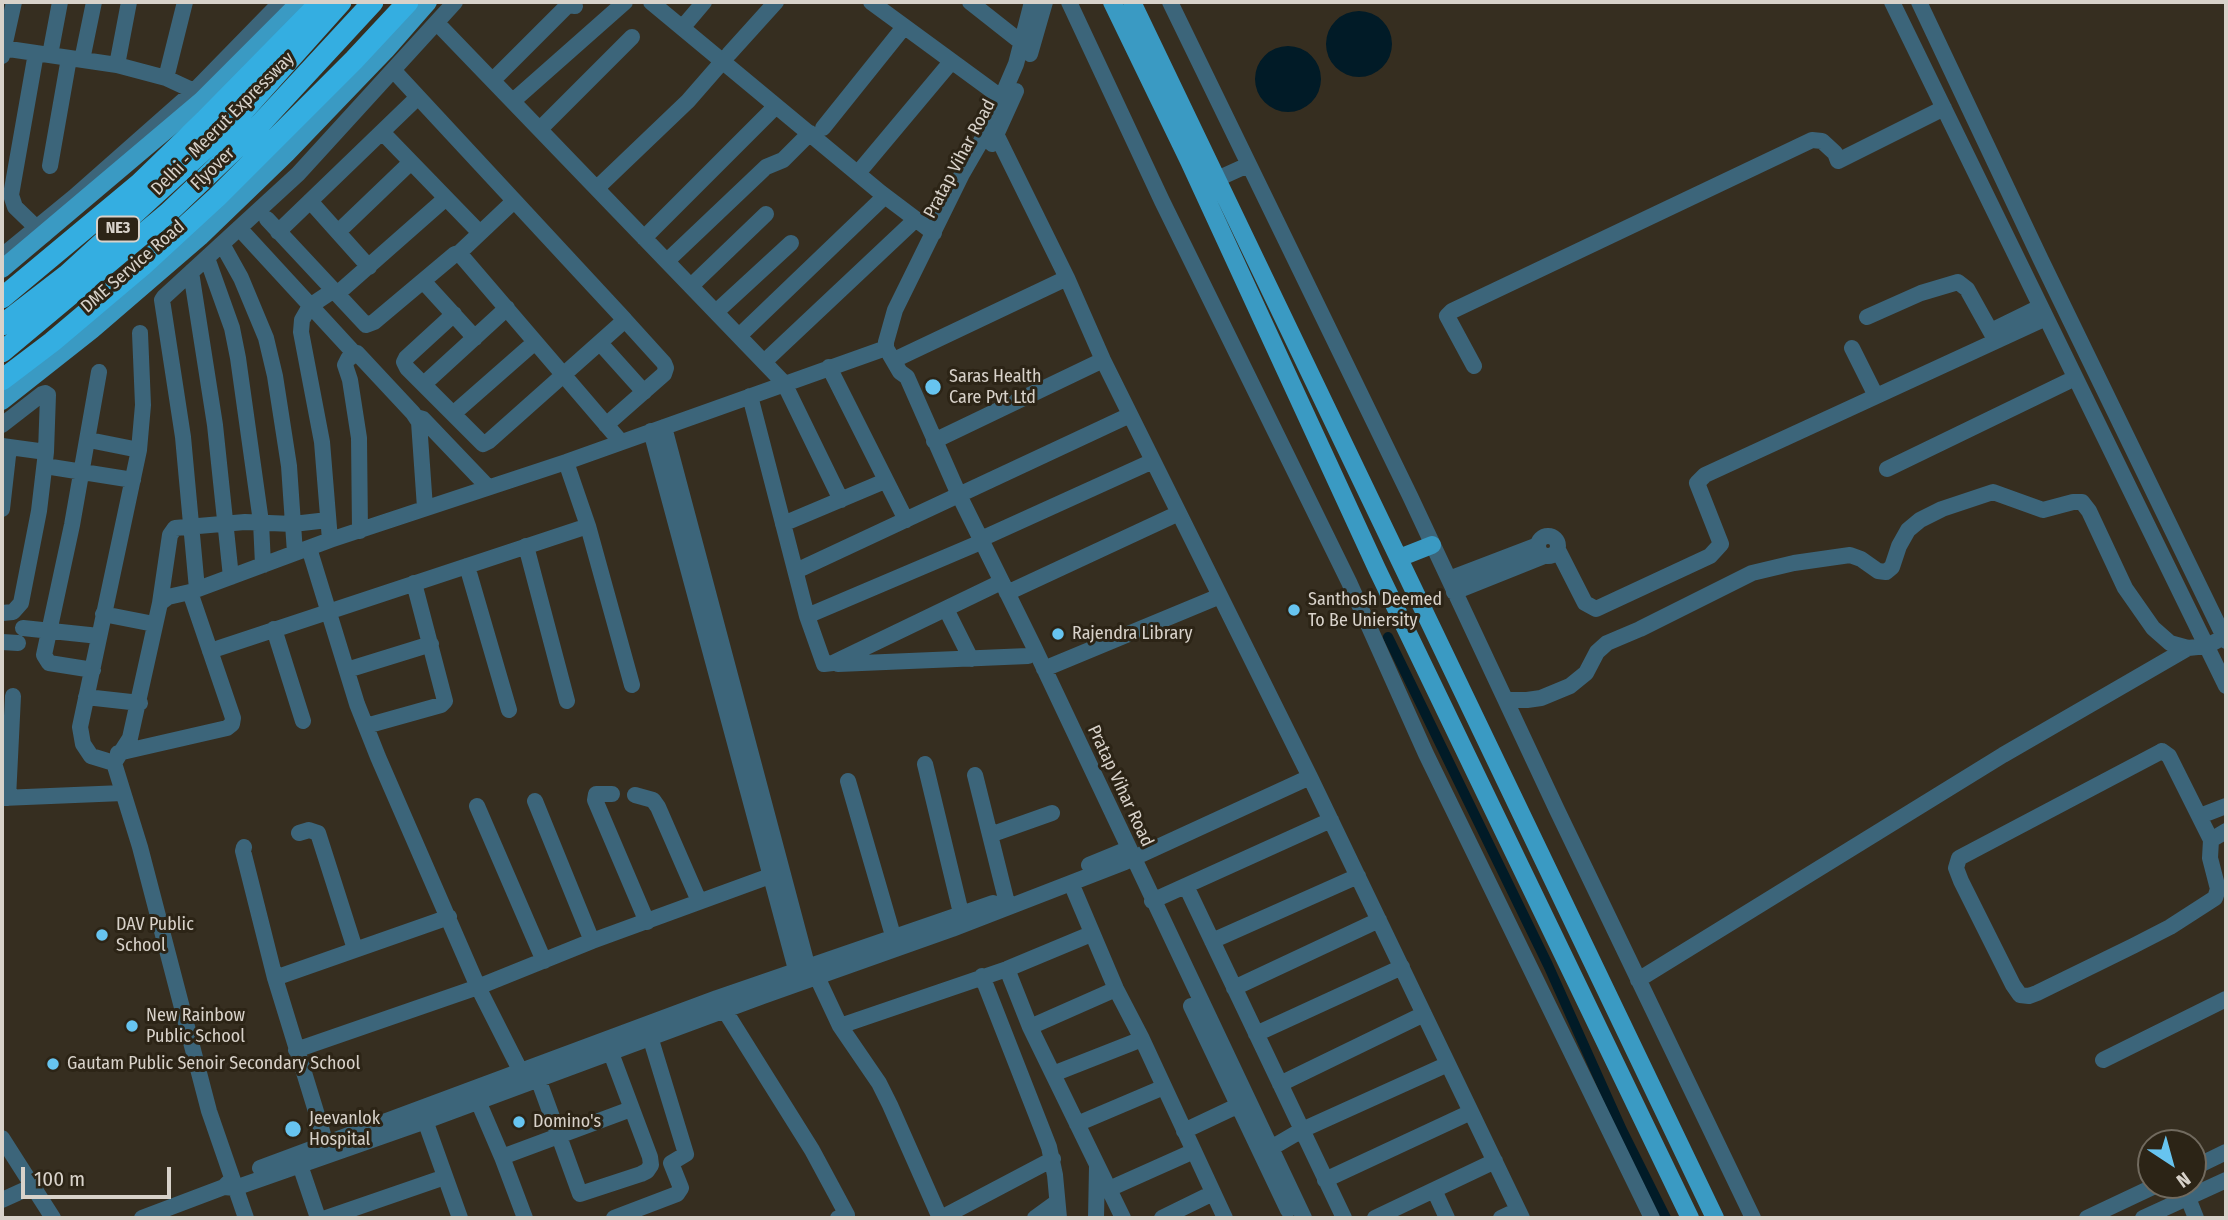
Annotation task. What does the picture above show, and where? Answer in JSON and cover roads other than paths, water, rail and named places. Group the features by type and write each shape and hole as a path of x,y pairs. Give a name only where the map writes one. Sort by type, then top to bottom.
{"highway":[{"path":"2,298 140,183 321,2"},
{"name":"Delhi - Meerut Expressway","path":"2,325 68,274 230,126 341,2"},
{"name":"Delhi - Meerut Expressway","path":"2,352 168,213 250,135 373,2"},
{"name":"Flyover","path":"2,380 52,342 142,266 217,197 408,2"}],"main road":[{"path":"2,269 40,231 210,93 300,2"},
{"name":"DME Service Road","path":"2,401 92,330 200,237 296,144 428,2"},
{"path":"1112,2 1209,183 1399,558 1715,1218"},
{"path":"1132,2 1377,569 1690,1218"},
{"path":"1399,558 1432,545"}],"street":[{"path":"14,2 2,51 117,65 166,78 194,91"},
{"path":"40,231 15,207 11,195 43,54 60,2"},
{"path":"50,166 76,59 94,2"},
{"path":"117,65 129,2"},
{"path":"166,78 185,2"},
{"path":"2,256 40,231 194,91 281,2"},
{"path":"140,333 143,394 139,450 80,727 83,744 92,756 116,758 227,728 232,724 233,718 210,651 194,590 181,424 162,300 298,174 455,2"},
{"path":"651,2 682,28 726,58 776,106 816,131 858,173 934,233"},
{"path":"682,28 704,2"},
{"path":"597,188 688,101 776,2"},
{"path":"871,2 1002,98"},
{"path":"970,2 1022,43"},
{"name":"Pratap Vihar Road","path":"1032,2 1022,43 1002,98 993,133 962,174 895,310 886,342 900,382 955,497 1044,669 1237,1106 1296,1217"},
{"name":"Pratap Vihar Road","path":"892,327 1025,71 1045,2"},
{"path":"1069,2 1162,201 1349,582 1426,754 1652,1218"},
{"path":"1170,2 1294,254 1753,1218"},
{"path":"1892,2 2226,686"},
{"path":"1638,980 2003,755 2188,648 2207,646 2225,639 1919,2"},
{"path":"493,80 568,5 575,6"},
{"path":"513,101 614,5"},
{"path":"437,23 784,383 841,500"},
{"path":"667,261 766,167 783,160 816,131 904,27"},
{"path":"540,130 632,37"},
{"path":"858,173 951,62"},
{"path":"394,71 664,363 664,374 606,425"},
{"path":"278,232 418,97"},
{"path":"644,238 776,106"},
{"path":"1474,366 1447,316 1452,311 1812,140 1822,141 1835,153 1838,160 1944,108"},
{"path":"382,132 480,233"},
{"path":"993,133 1067,278 1102,360 1310,777 1520,1214 1501,1218"},
{"path":"338,232 411,162"},
{"path":"1209,183 1248,165"},
{"path":"739,336 885,196"},
{"path":"330,540 322,442 301,340 302,320 310,306 336,292 369,267 446,198"},
{"path":"310,201 369,267"},
{"path":"267,219 359,320 368,324 459,253 513,201"},
{"path":"691,286 766,214"},
{"path":"764,362 916,219"},
{"path":"239,228 416,417 420,431 425,508"},
{"path":"716,312 791,243"},
{"path":"222,244 241,278 266,338 286,442 293,524 329,611 366,726 478,987 531,1073 580,1195 641,1174 651,1165 611,1053"},
{"path":"459,253 621,442"},
{"path":"207,258 233,328 243,382 261,522 263,565"},
{"path":"191,272 216,436 231,577"},
{"path":"160,603 168,597 566,462 830,367 893,360 1067,278"},
{"path":"423,281 475,338"},
{"path":"1867,317 1921,293 1958,282 1967,289 1993,336"},
{"path":"424,384 507,308"},
{"path":"1452,585 1547,550 1585,603 1596,608 1710,556 1721,544 1698,483 1705,475 1876,396 2043,312"},
{"path":"454,314 404,362 481,442 486,443 625,320"},
{"path":"453,414 535,342"},
{"path":"600,343 643,392"},
{"path":"1852,348 1876,396"},
{"path":"355,354 345,365 359,438 360,531"},
{"name":"Pratap Vihar Road","path":"893,360 907,377 955,497"},
{"path":"934,441 1102,360"},
{"path":"830,367 905,520"},
{"path":"93,670 49,663 44,655 89,440 99,372"},
{"path":"1887,469 2076,378"},
{"path":"2,425 45,393 49,400 45,459 39,511 21,603 13,612 2,612"},
{"path":"750,396 807,616 823,662 829,664 1028,656"},
{"path":"796,571 1130,415"},
{"path":"416,417 424,419 488,487"},
{"path":"658,429 806,975"},
{"path":"89,440 139,450"},
{"path":"2,509 5,446 82,471 134,480"},
{"path":"807,616 1153,461"},
{"path":"566,462 588,526 632,685"},
{"path":"783,524 885,481"},
{"path":"1506,700 1535,699 1570,686 1586,673 1597,652 1607,643 1736,580 1767,568 1850,555 1878,571 1886,572 1892,567 1908,530 1920,520 1942,509 1993,492 2043,510 2077,501 2085,504 2119,577 2143,614 2165,639 2188,648"},
{"path":"829,664 946,609 1001,589 1179,513"},
{"path":"246,1218 231,1185 209,1111 123,793 116,758 130,737 139,703 172,531 191,526 261,522 293,524 328,520"},
{"path":"210,651 588,526"},
{"path":"526,546 567,701"},
{"path":"467,566 509,710"},
{"path":"366,726 441,705 445,701 414,583"},
{"name":"Pratap Vihar Road","path":"1001,589 1028,656 1077,748"},
{"path":"1044,669 1220,596"},
{"path":"946,609 971,659"},
{"path":"103,614 154,624"},
{"path":"274,629 303,721"},
{"path":"14,638 49,630 99,636"},
{"path":"347,670 431,644"},
{"path":"86,697 139,703"},
{"path":"9,707 5,798 123,793"},
{"path":"2162,751 2169,756 2211,840 2210,858 2218,889 2212,901 2170,927 2029,996 2020,995 2013,985 1956,868 1962,855 2162,751"},
{"path":"925,764 961,913"},
{"path":"748,768 770,876 806,975 879,1083 941,1218 1053,1159"},
{"path":"975,775 1006,899"},
{"path":"806,975 961,913 1127,855 1310,777"},
{"path":"848,780 894,939"},
{"path":"612,794 596,794 595,800 647,922"},
{"path":"635,795 653,800 658,807 699,901"},
{"path":"535,801 592,941"},
{"path":"477,806 544,961"},
{"path":"2200,816 2226,806"},
{"path":"990,835 1052,813"},
{"path":"1152,901 1331,820"},
{"path":"299,833 309,830 317,833 355,949"},
{"path":"2211,840 2226,831"},
{"path":"244,847 243,852 275,978 326,1144"},
{"path":"231,1185 300,1165 423,1114 721,1004 952,929 1071,883 1127,855"},
{"name":"Pratap Vihar Road","path":"1127,855 1152,901 1271,1148 1296,1217"},
{"path":"296,1050 478,987 592,941 770,876"},
{"path":"1212,941 1358,876"},
{"path":"1071,883 1116,989 1225,1218"},
{"path":"1186,886 1344,1218"},
{"path":"275,978 449,918"},
{"path":"1234,988 1379,920"},
{"path":"840,1026 1007,969 1091,934"},
{"path":"1256,1034 1402,967"},
{"path":"1007,969 1030,1027 1123,1218"},
{"path":"982,976 1053,1159 1058,1210 1035,1218"},
{"path":"1030,1027 1116,989"},
{"path":"2103,1060 2226,999"},
{"path":"721,1004 812,1150 845,1217"},
{"path":"1280,1084 1424,1014"},
{"path":"531,1073 611,1053 649,1032"},
{"path":"614,1218 677,1194 681,1188 671,1163 687,1154 649,1032"},
{"path":"1053,1074 1142,1039"},
{"path":"1271,1148 1302,1130 1448,1064"},
{"path":"1077,1124 1164,1087"},
{"path":"475,1095 525,1218"},
{"path":"1184,1130 1237,1106"},
{"path":"502,1157 631,1109"},
{"path":"1325,1180 1471,1112"},
{"path":"142,1218 231,1185 326,1144 423,1114"},
{"path":"423,1114 460,1218"},
{"path":"2,1138 53,1218"},
{"path":"1109,1189 1194,1151"},
{"path":"2207,1161 2226,1152"},
{"path":"1375,1218 1494,1161"},
{"path":"1096,1218 1097,1164"},
{"path":"300,1165 318,1218"},
{"path":"326,1218 445,1177"},
{"path":"2207,1189 2226,1180"},
{"path":"2,1200 33,1186"},
{"path":"1434,1190 1447,1218"},
{"path":"1162,1218 1213,1193"},
{"path":"2087,1218 2137,1194"},
{"path":"2143,1218 2186,1199"},
{"path":"2188,1199 2196,1218"}],"water":[{"path":"1359,11 1382,21 1392,44 1382,67 1359,77 1336,67 1326,44 1336,21"},
{"path":"1288,46 1311,56 1321,79 1311,102 1288,112 1265,102 1255,79 1265,56"}],"waterway":[{"path":"1388,637 1548,965 1622,1130 1666,1218"}],"place":[{"name":"Saras Health Care Pvt Ltd","path":"933,387"},
{"name":"Santhosh Deemed To Be Uniersity","path":"1294,610"},
{"name":"Rajendra Library","path":"1058,634"},
{"name":"DAV Public School","path":"102,935"},
{"name":"New Rainbow Public School","path":"132,1026"},
{"name":"Gautam Public Senoir Secondary School","path":"53,1064"},
{"name":"Domino's","path":"519,1122"},
{"name":"Jeevanlok Hospital","path":"293,1129"}]}
